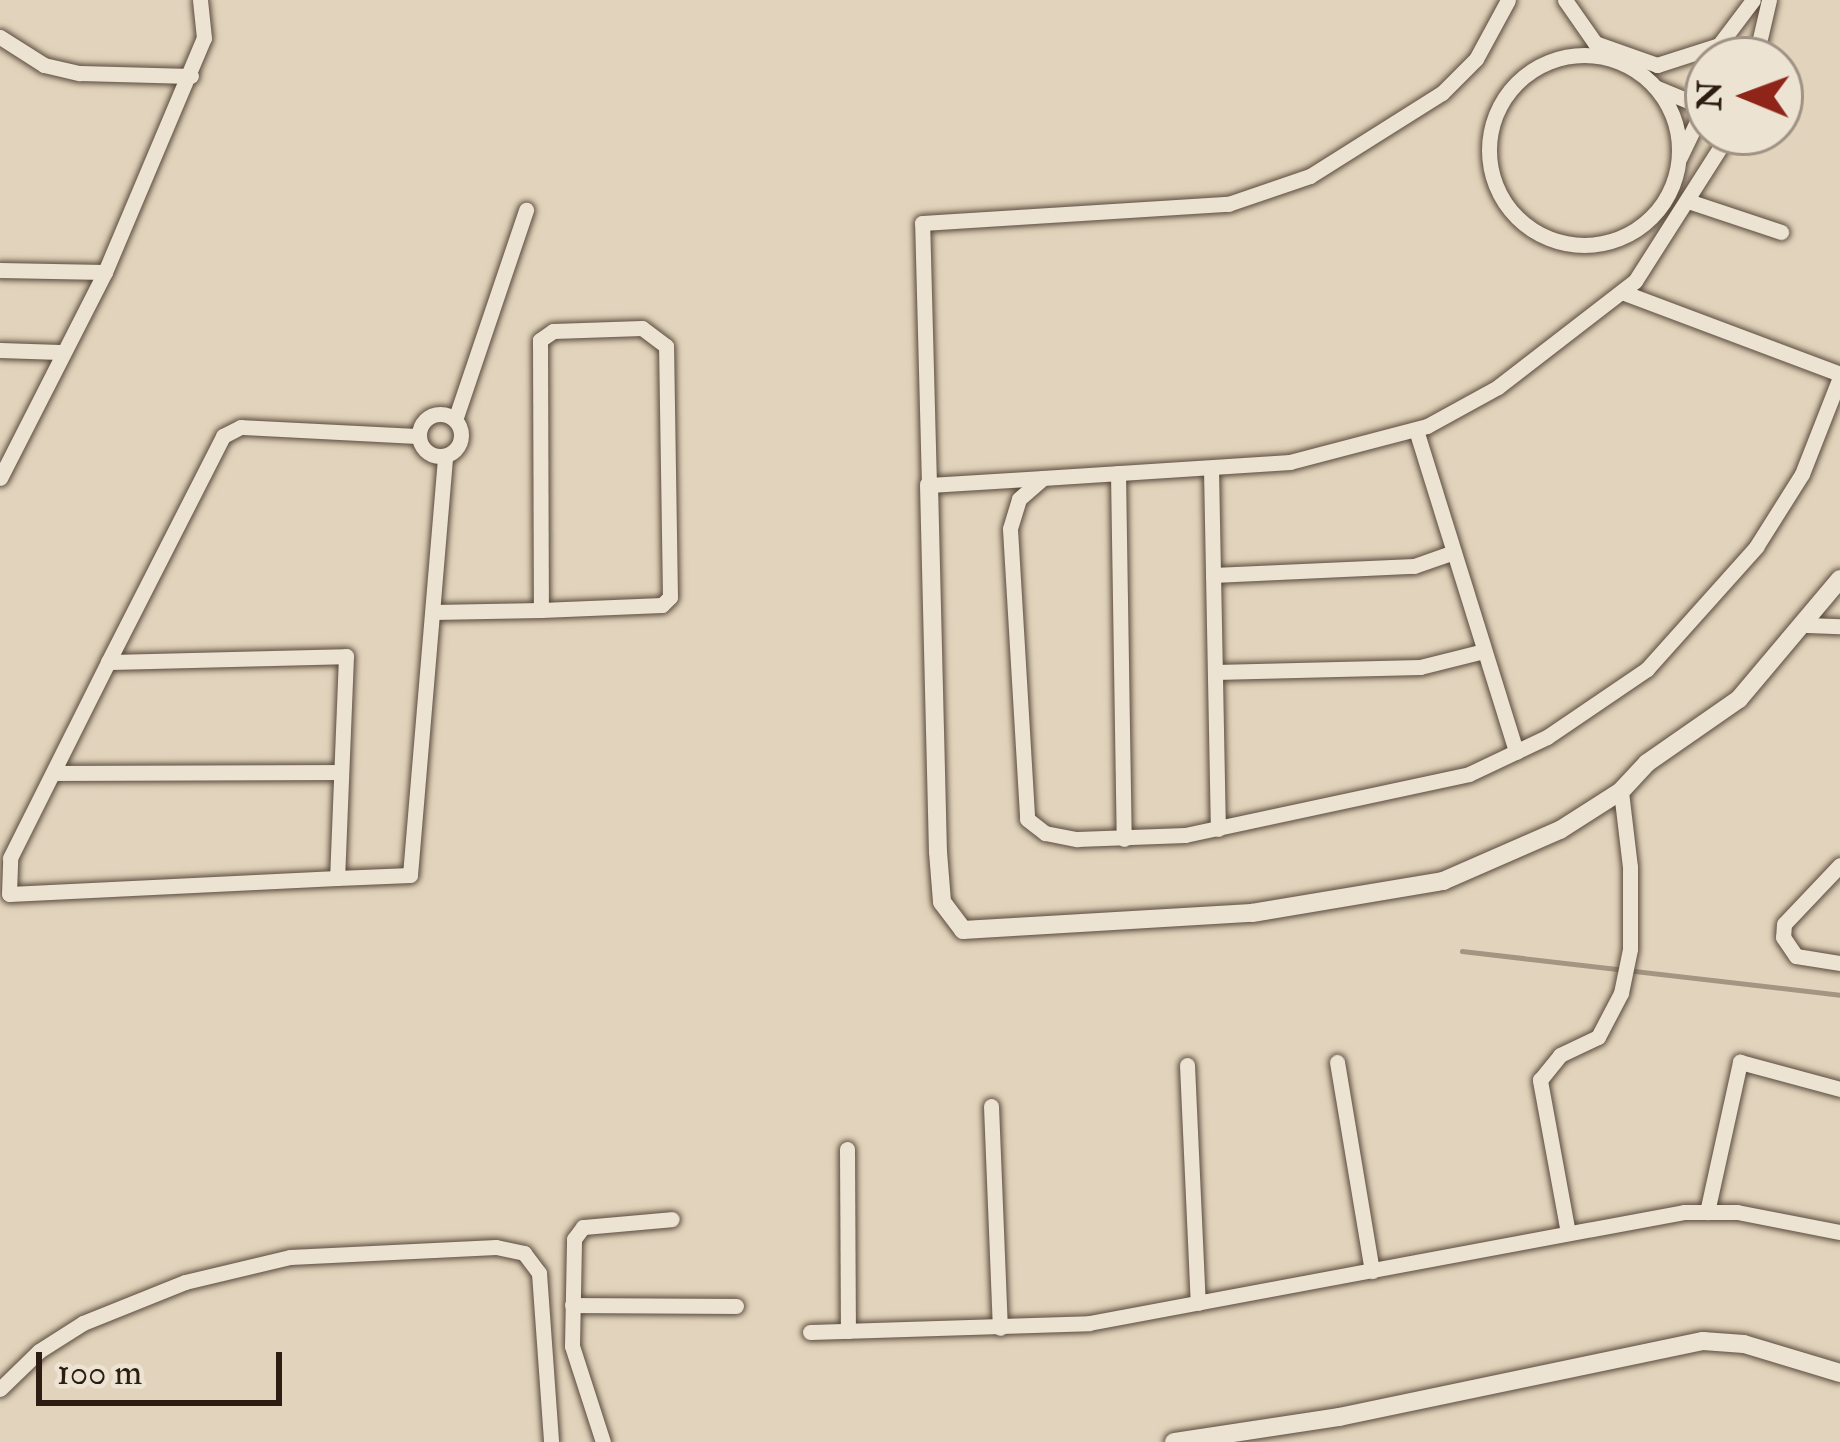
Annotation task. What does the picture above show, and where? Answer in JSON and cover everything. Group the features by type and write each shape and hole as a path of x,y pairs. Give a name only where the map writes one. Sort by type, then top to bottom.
{"street":[{"path":"1,473 105,272 191,76 204,38 200,0"},
{"path":"1508,0 1476,59 1442,93 1310,176 1228,204 922,223 942,902 963,930 1252,913 1443,881 1560,830 1621,791 1647,763 1739,699 1807,626 1840,579"},
{"path":"1564,0 1583,31 1609,52 1684,66"},
{"path":"1735,36 1753,0"},
{"path":"1761,36 1769,0"},
{"path":"1673,64 1719,45 1742,21"},
{"path":"0,38 44,65 80,73 191,76"},
{"path":"1684,99 1654,86 1630,67 1586,55 1527,74 1492,126 1496,187 1538,234 1598,245 1653,216 1684,149"},
{"path":"1654,86 1672,113 1678,160"},
{"path":"929,484 1290,462 1416,430 1498,388 1622,292 1691,202 1717,156"},
{"path":"1691,202 1781,232"},
{"path":"418,436 241,427 223,436 10,858 9,894 410,875 445,456 460,441 455,420 526,210"},
{"path":"0,270 105,272"},
{"path":"1043,478 1019,499 1010,529 1021,794 1028,819 1045,833 1124,839 1218,829 1469,774 1516,752 1647,669 1701,613 1802,474 1840,376 1622,292"},
{"path":"434,612 541,610 662,605 670,597 666,346 643,328 553,331 540,340 541,610"},
{"path":"0,350 60,352"},
{"path":"418,436 428,417 455,420"},
{"path":"1416,430 1516,752"},
{"path":"418,436 424,450 445,456"},
{"path":"1210,469 1218,829"},
{"path":"1118,473 1124,839"},
{"path":"1213,574 1414,566 1454,552"},
{"path":"1807,626 1840,626"},
{"path":"1215,672 1420,667 1484,652"},
{"path":"108,662 346,656 337,878"},
{"path":"56,773 341,772"},
{"path":"1568,1233 1540,1080 1560,1055 1598,1037 1625,973 1630,867 1621,791"},
{"path":"1840,865 1784,924 1783,938 1796,956 1840,964"},
{"path":"1336,1062 1372,1271"},
{"path":"1707,1212 1740,1062 1840,1089"},
{"path":"1187,1065 1198,1303"},
{"path":"991,1106 1000,1328"},
{"path":"847,1149 848,1331"},
{"path":"810,1332 1089,1323 1568,1233 1707,1212 1840,1232"},
{"path":"603,1442 572,1346 577,1232 672,1219"},
{"path":"0,1389 38,1351 83,1323 185,1282 290,1257 496,1247 524,1253 539,1273 551,1442"},
{"path":"572,1305 736,1306"},
{"path":"1174,1442 1339,1417 1703,1341 1744,1344 1840,1373"}],"waterway":[{"path":"1462,951 1840,995"}]}
